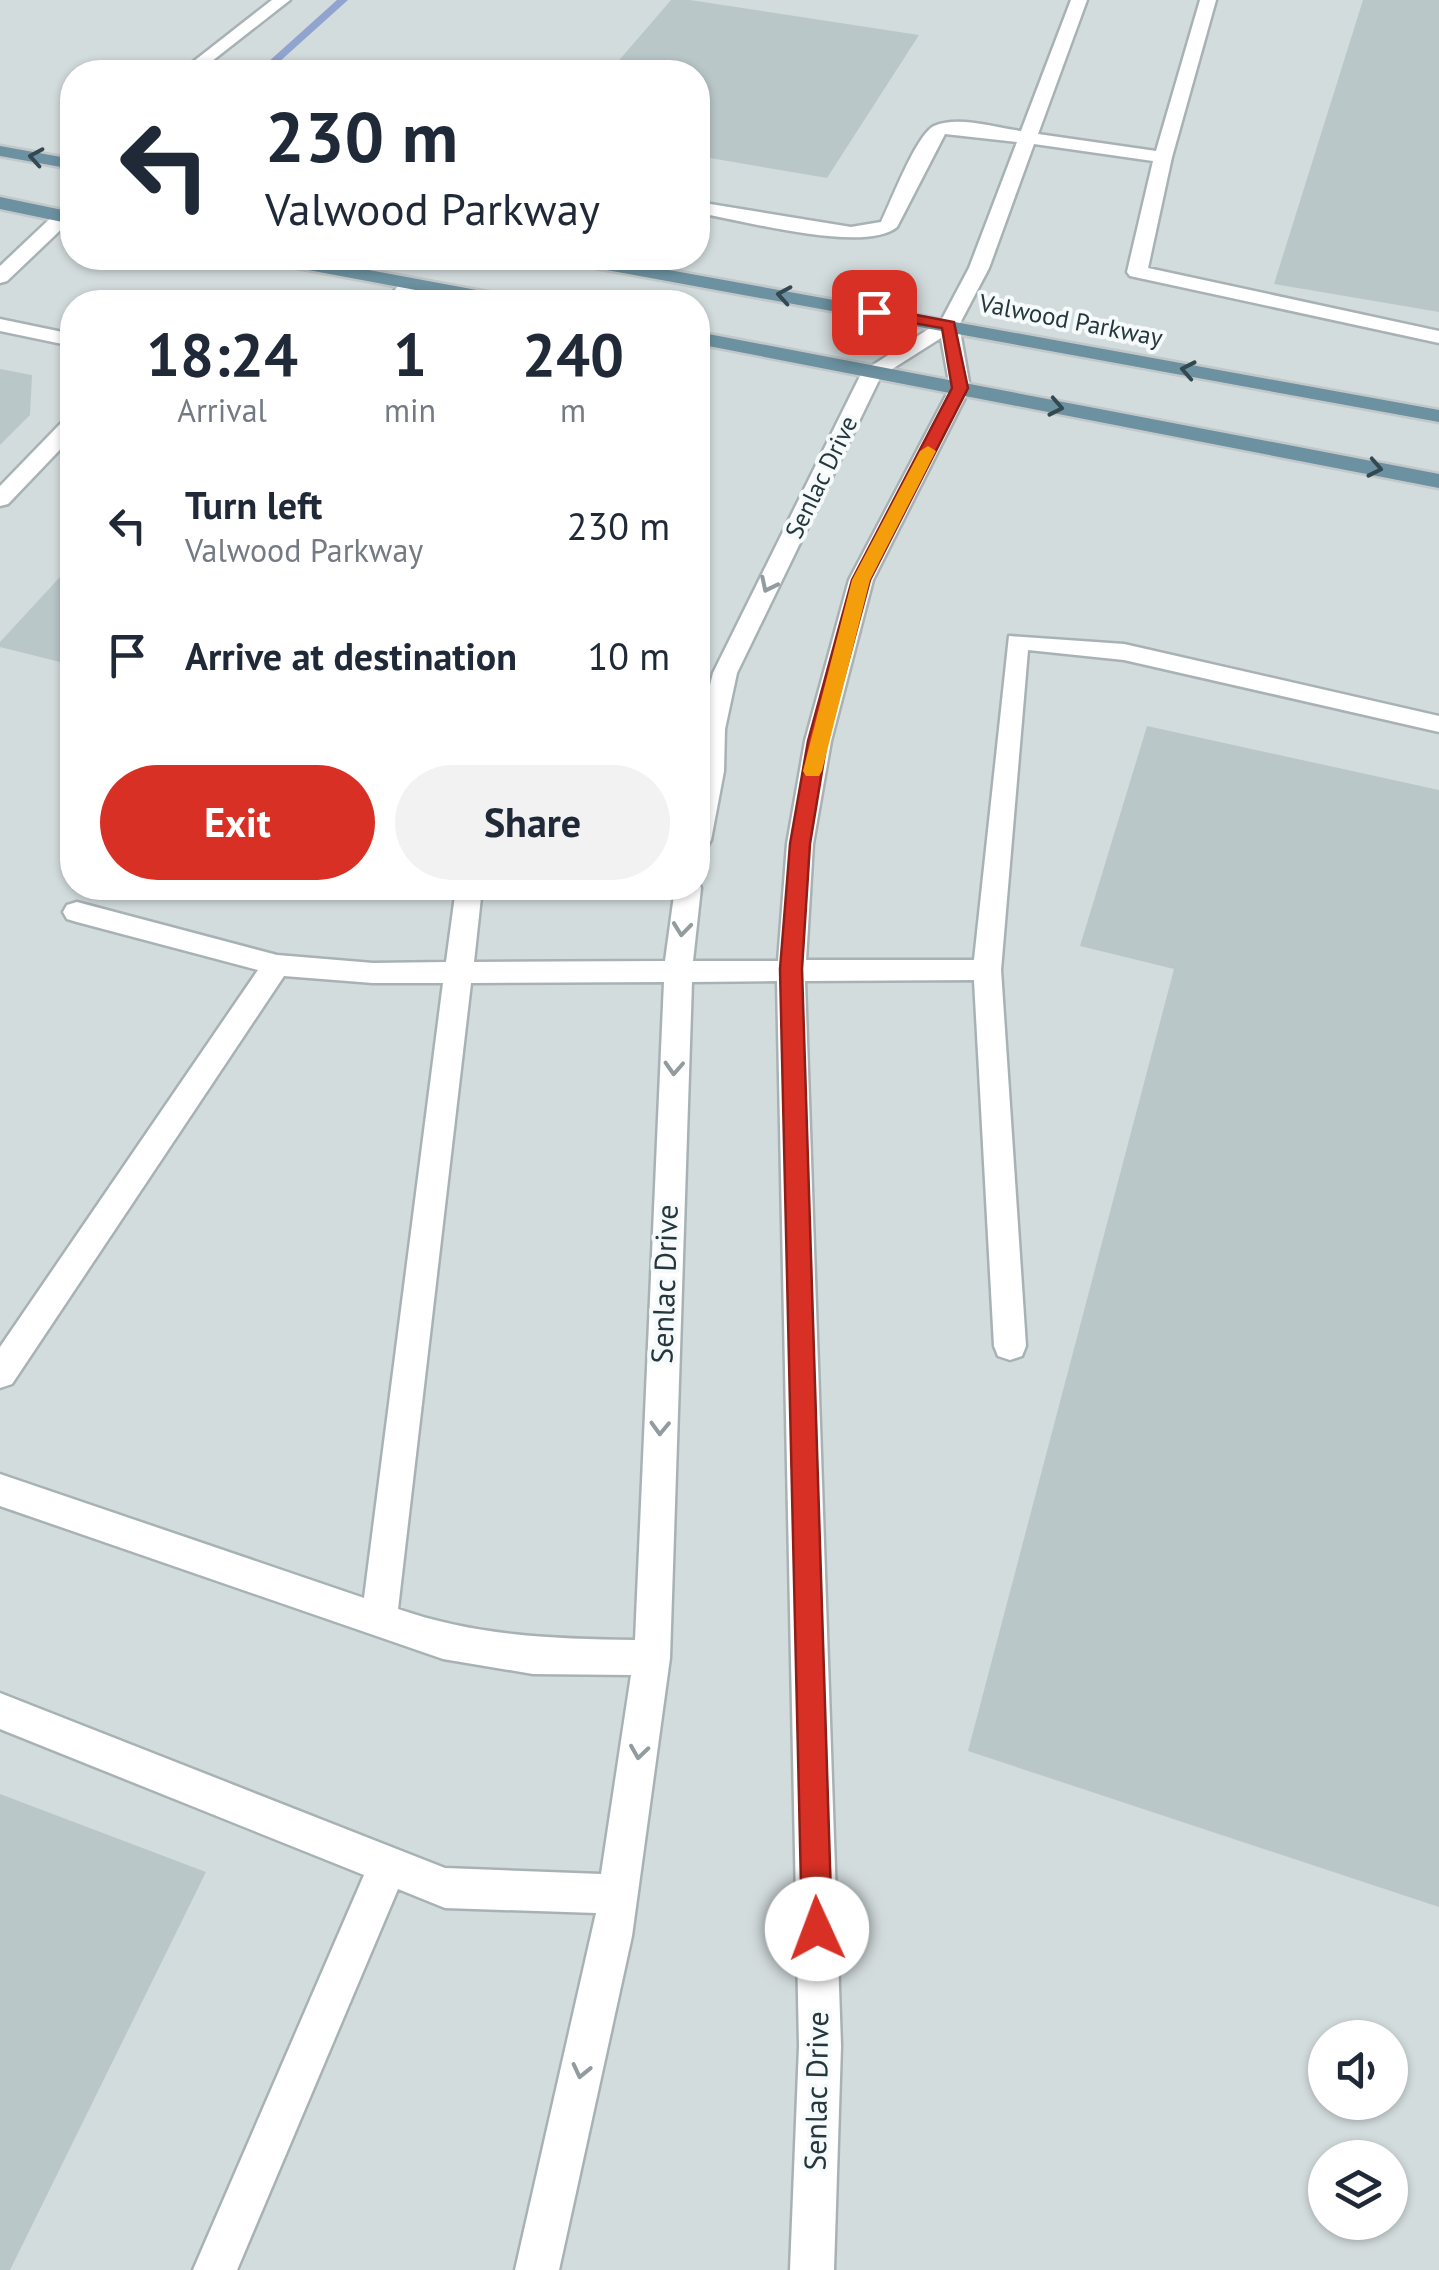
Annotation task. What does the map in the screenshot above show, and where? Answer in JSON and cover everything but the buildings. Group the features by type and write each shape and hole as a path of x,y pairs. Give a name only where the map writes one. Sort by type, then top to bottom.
{"main road":[{"path":"0,151 60,162"},
{"path":"0,203 54,193"},
{"path":"338,270 443,290"},
{"name":"Valwood Parkway","path":"641,270 1439,416"},
{"path":"710,340 1439,481"}],"street":[{"path":"204,60 282,0"},
{"path":"872,372 949,325 980,268 1079,1 1057,0"},
{"path":"1208,0 1163,157 1137,272 1439,337"},
{"path":"710,209 851,232 870,232 888,226 939,130 973,127 1163,157"},
{"path":"0,277 60,224"},
{"path":"405,290 410,284"},
{"path":"0,325 60,338"},
{"path":"949,325 960,388"},
{"name":"Senlac Drive","path":"710,776 712,729 725,673 872,372"},
{"name":"Senlac Drive","path":"812,2270 820,2046 791,969 800,844 818,741 861,580 960,388"},
{"path":"0,499 60,437"},
{"path":"1010,1346 987,970 1017,641 1124,652 1439,724"},
{"path":"379,1620 467,900"},
{"name":"Senlac Drive","path":"536,2270 618,1894 652,1658 681,926 686,900"},
{"path":"77,912 277,964 373,973 987,970"},
{"path":"0,1374 277,964"},
{"path":"0,1490 442,1642 533,1656 652,1658"},
{"path":"0,1711 444,1888 618,1894"},
{"path":"215,2270 388,1866"}],"shaded area":[{"path":"0,0 1439,0 1439,2270 0,2270"}],"waterway":[{"path":"276,60 343,0"}],"slow traffic":[{"path":"813,771 861,580 928,451"}],"route":[{"path":"817,1929 791,969 800,844 818,741 861,580 960,388 949,325 874,312"}]}
